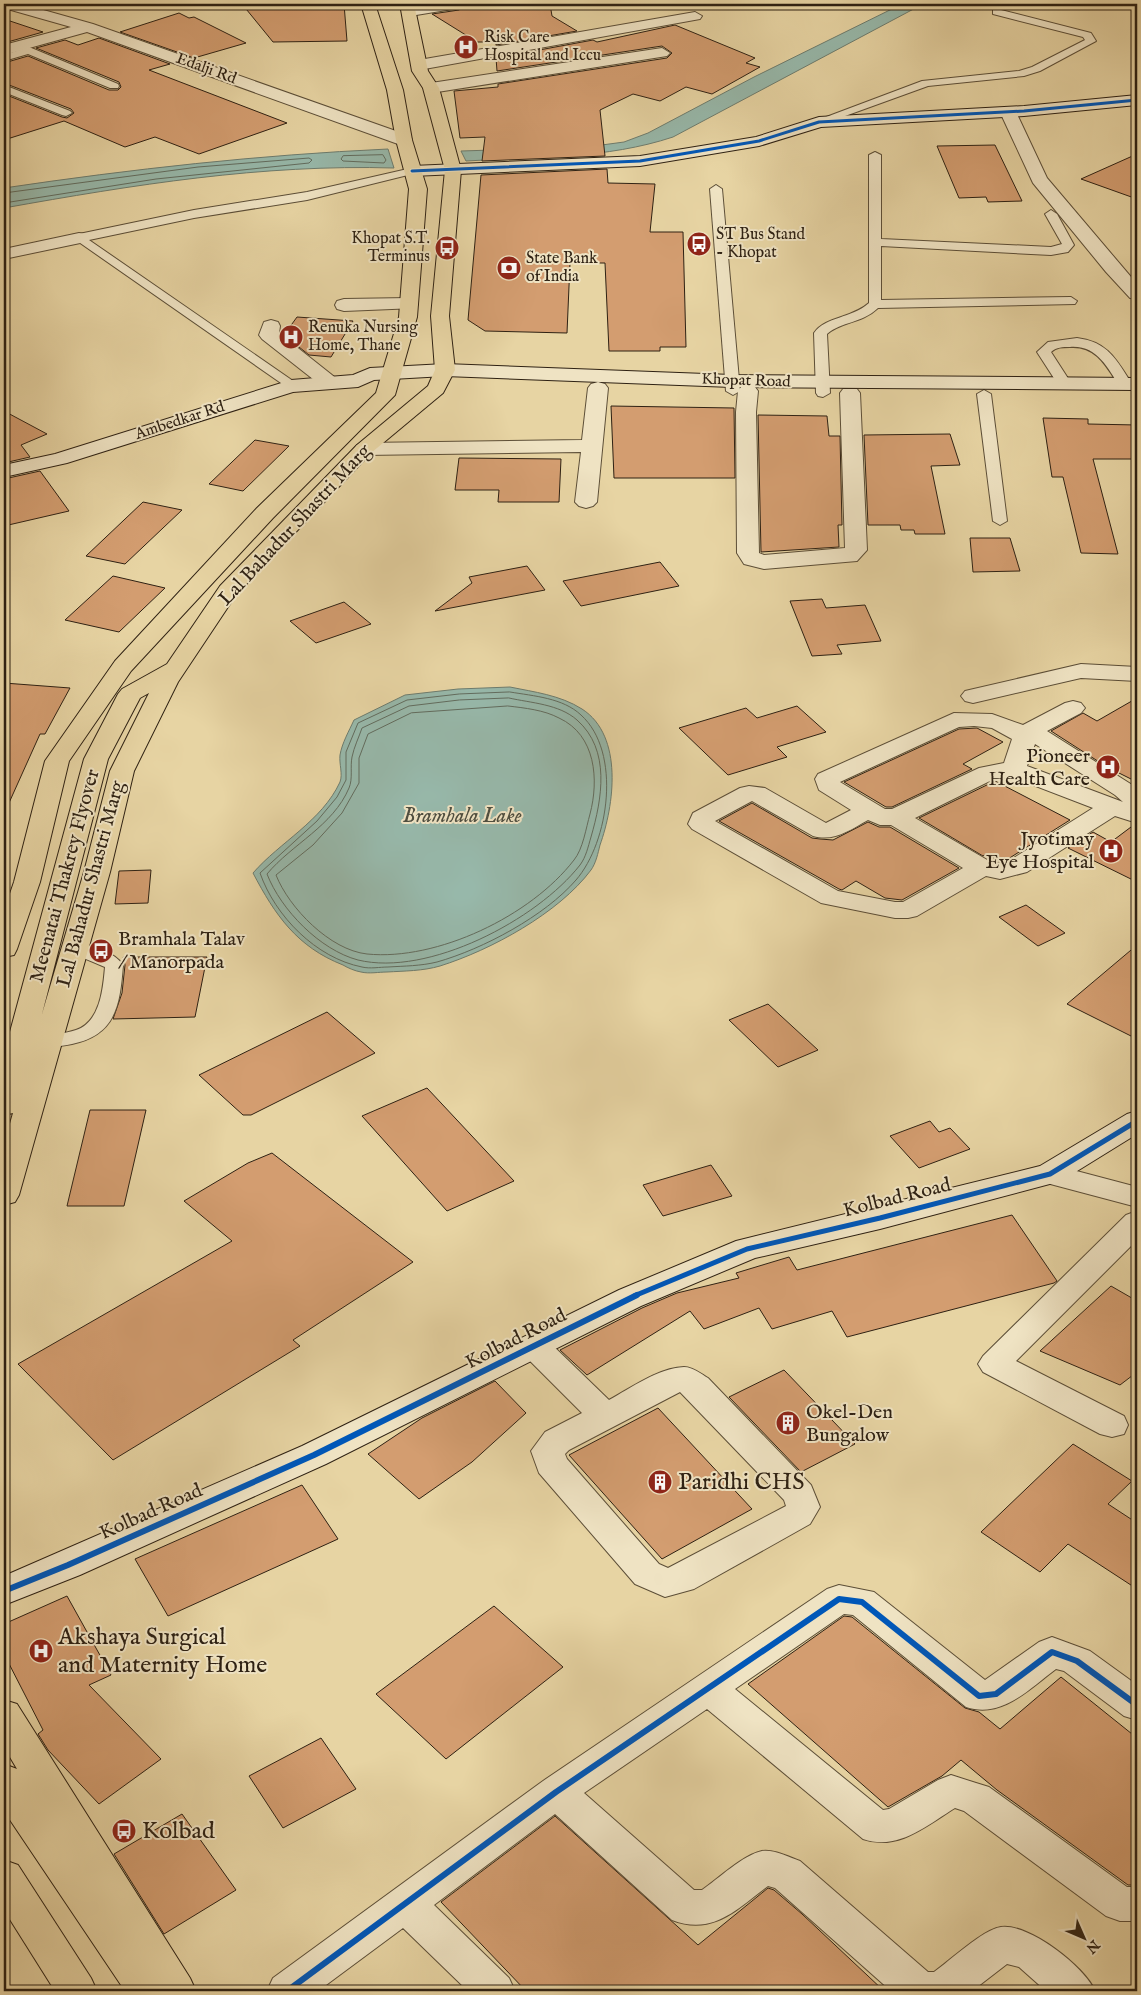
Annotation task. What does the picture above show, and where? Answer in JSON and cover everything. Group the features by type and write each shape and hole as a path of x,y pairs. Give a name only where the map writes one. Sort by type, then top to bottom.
{"main road":[{"name":"Lal Bahadur Shastri Marg","path":"4,949 27,882 57,761 123,666 265,513 385,395 408,317 418,189 404,140 395,90 368,4"},
{"path":"408,8 414,71"},
{"path":"394,36 397,55 431,88 453,170 440,316 446,370"},
{"path":"395,90 414,71"},
{"name":"Lal Bahadur Shastri Marg","path":"4,1195 97,872 122,771 176,668 228,591 364,449 436,389 446,370"},
{"path":"123,666 130,694 176,668"},
{"name":"Meenatai Thakrey Flyover","path":"4,1106 96,759 130,694"},
{"path":"4,1715 176,1991"},
{"path":"4,1780 148,1991"},
{"path":"4,1877 77,1991"}],"street":[{"name":"Edalji Rd","path":"6,4 88,27 404,140"},
{"path":"408,8 458,4"},
{"path":"414,71 695,16"},
{"path":"4,50 88,27"},
{"path":"431,88 662,53"},
{"path":"412,171 640,161 702,152 759,140 819,122 1008,112 1137,100"},
{"path":"1008,112 1039,179 1112,268 1137,294"},
{"path":"4,254 79,238"},
{"path":"344,304 409,304"},
{"path":"271,326 269,334 330,383"},
{"name":"Khopat Road","path":"390,380 446,370 738,388"},
{"name":"Khopat Road","path":"390,380 436,389 823,388 1064,383 1133,387"},
{"name":"Ambedkar Rd","path":"4,471 60,459 291,386 358,382 370,388 390,380"},
{"name":"Khopat Road","path":"823,388 850,393 984,394 1133,387"},
{"path":"586,502 598,388"},
{"path":"738,388 746,412 748,553 752,559 764,562 849,556 856,550 850,393"},
{"path":"364,449 592,446"},
{"path":"973,696 1082,671 1137,674"},
{"path":"1073,708 1032,730 1033,733 1124,790 1137,801"},
{"path":"1014,769 1025,737 1011,726 997,721 954,720 827,779 828,785 880,817 896,817 988,773 1014,769 1137,816"},
{"path":"869,810 829,831 822,831 756,793 749,793 702,818 701,824 830,898 895,910 908,910 982,868"},
{"path":"896,817 982,868 1000,871 1018,867 1112,807"},
{"name":"Kolbad Road","path":"4,1591 68,1565 314,1455 535,1347 630,1298 747,1249 880,1218 1050,1174 1137,1121"},
{"path":"1050,1174 1137,1197"},
{"path":"1112,1425 994,1364 1137,1222"},
{"path":"535,1347 605,1416"},
{"path":"684,1380 697,1387 799,1494 803,1507 798,1515 682,1580 665,1583 647,1574 551,1464 548,1451 556,1441 605,1416 669,1383 684,1380"},
{"path":"287,1991 556,1792 839,1599 862,1602 978,1696 996,1694 1052,1652 1077,1661 1137,1705"},
{"path":"708,1688 876,1827 896,1825 951,1791 976,1799 1120,1904 1137,1904"},
{"path":"556,1792 686,1908 709,1907 763,1868 786,1873 920,1991"},
{"path":"405,1903 495,1991"},
{"path":"928,1991 942,1990 1002,1945 1030,1952 1076,1991"}],"lane":[{"path":"819,122 926,83 1020,74 1036,69 1091,41 1087,35 997,12"},
{"path":"4,58 29,50 114,86"},
{"path":"4,88 66,113"},
{"path":"875,155 875,304"},
{"path":"79,238 194,214 306,196 412,171"},
{"path":"716,189 738,388"},
{"path":"875,242 1051,252 1064,250 1068,245 1051,214"},
{"path":"79,238 291,386"},
{"path":"823,388 820,333 828,326 863,315 875,304 1071,301"},
{"path":"1064,383 1044,352 1046,347 1056,344 1079,342 1092,344 1103,350 1133,387"},
{"path":"984,394 1000,521"},
{"path":"48,1041 73,1037 97,1027 103,1015 113,982 114,964 95,954 75,948"}],"water":[{"path":"902,4 923,4 673,137 623,149 571,156 466,161 461,151 587,147 624,142 648,133 754,77"},
{"path":"388,149 394,168 296,169 198,178 101,191 4,208 4,188 195,164 291,155"},
{"name":"Bramhala Lake","path":"510,687 547,695 574,704 595,721 604,736 610,754 612,792 605,829 596,861 591,870 561,901 523,928 481,950 434,968 374,973 359,972 327,958 300,939 279,916 253,873 312,820 332,796 341,779 341,751 354,720 405,695 458,689"}],"building":[{"path":"242,4 344,4 347,41 273,42"},
{"path":"468,4 550,4 552,16 577,31 496,45 496,42 477,42 432,14 459,10"},
{"path":"179,13 189,18 194,17 246,43 194,58 120,32"},
{"path":"4,19 43,32 4,43"},
{"path":"675,25 755,58 746,63 760,67 712,94 686,87 660,101 633,94 600,110 605,156 482,161 485,137 460,138 454,91 498,87 498,84 667,58 672,53 662,46 497,71 496,58 593,40 597,42"},
{"path":"99,38 170,64 149,70 287,123 199,154 155,137 125,147 64,121 4,140 4,94 62,117 67,118 74,113 71,109 4,83 4,63 28,56 109,90 118,90 121,87 119,82 36,48 65,40 78,45"},
{"path":"995,145 1022,201 988,202 986,197 959,198 937,146"},
{"path":"1137,154 1137,199 1081,179"},
{"path":"607,169 608,183 655,184 650,232 683,232 686,347 660,347 660,351 609,351 605,263 570,263 567,333 485,331 468,320 481,175"},
{"path":"297,317 353,321 331,357 309,355 284,335"},
{"path":"611,406 734,408 735,478 614,478"},
{"path":"4,411 47,434 21,445 30,457 4,463"},
{"path":"758,415 827,416 829,436 840,436 842,525 838,525 839,547 761,552"},
{"path":"1043,418 1088,419 1088,424 1137,425 1137,459 1093,459 1118,554 1081,553 1063,477 1052,477"},
{"path":"950,434 960,465 931,466 945,534 915,534 914,530 901,530 900,525 868,525 864,435"},
{"path":"255,440 289,446 243,491 209,484"},
{"path":"459,458 561,459 559,502 498,502 499,490 455,490"},
{"path":"40,471 69,511 4,526 4,479"},
{"path":"143,502 182,510 125,564 86,556"},
{"path":"970,538 1010,538 1020,571 973,572"},
{"path":"660,562 679,586 581,606 563,581"},
{"path":"527,566 545,590 435,611 472,583 469,577"},
{"path":"113,576 165,588 119,632 65,620"},
{"path":"822,599 826,608 865,605 881,641 837,645 842,654 812,656 790,601"},
{"path":"344,602 371,624 316,643 290,621"},
{"path":"4,683 70,688 45,734 40,734 4,814"},
{"path":"1137,698 1137,782 1107,767 1051,731 1083,713 1097,721"},
{"path":"797,706 826,732 777,747 787,757 728,775 679,728 746,708 757,718"},
{"path":"977,728 1003,742 963,764 972,769 892,807 886,807 844,782 959,729"},
{"path":"995,781 1070,820 1008,859 1000,861 986,854 983,856 919,818"},
{"path":"752,803 812,838 833,840 868,822 879,827 890,827 959,868 902,900 885,898 856,881 842,890 719,821"},
{"path":"1135,824 1137,825 1137,882 1068,848 1093,832 1111,842"},
{"path":"151,870 148,903 115,904 119,871"},
{"path":"1026,905 1065,933 1038,946 999,917"},
{"path":"1137,945 1137,1039 1067,1004"},
{"path":"123,957 207,957 195,1017 113,1019 122,993 125,965"},
{"path":"768,1004 818,1050 778,1067 729,1020"},
{"path":"327,1012 375,1053 251,1115 243,1115 199,1075"},
{"path":"427,1088 514,1181 447,1211 362,1116"},
{"path":"90,1110 146,1110 124,1206 67,1206"},
{"path":"930,1121 939,1132 950,1128 970,1149 919,1168 890,1136"},
{"path":"272,1153 413,1262 293,1340 300,1346 113,1460 18,1364 232,1241 184,1201 248,1163"},
{"path":"711,1165 732,1196 663,1216 643,1185"},
{"path":"1012,1215 1057,1281 1054,1283 847,1337 832,1311 772,1329 759,1308 704,1329 690,1311 587,1375 560,1350 642,1308 677,1293 739,1278 736,1273 789,1257 797,1270"},
{"path":"1111,1286 1137,1301 1137,1372 1120,1385 1040,1351"},
{"name":"Okel-Den Bungalow","path":"784,1370 855,1444 801,1472 729,1397"},
{"path":"495,1381 526,1413 472,1462 419,1499 368,1454 422,1418"},
{"name":"Paridhi CHS","path":"658,1408 752,1509 662,1559 569,1455"},
{"path":"1073,1444 1132,1481 1108,1504 1137,1523 1137,1589 1068,1544 1040,1572 981,1532"},
{"path":"302,1485 338,1539 168,1616 135,1559"},
{"path":"67,1596 111,1675 89,1685 161,1759 99,1804 48,1750 38,1734 43,1730 4,1654 4,1624"},
{"path":"494,1606 563,1667 446,1759 376,1694"},
{"path":"844,1616 852,1617 965,1708 979,1712 1000,1729 1061,1677 1137,1738 1137,1885 1128,1885 997,1790 961,1760 942,1776 888,1807 748,1684"},
{"path":"321,1738 356,1789 283,1828 249,1776"},
{"path":"182,1814 236,1890 164,1934 114,1854"},
{"path":"555,1816 698,1945 768,1888 774,1890 802,1914 884,1991 526,1991 441,1902"}],"cycle path":[{"path":"412,171 640,161 759,141 819,122 1024,111 1137,100"},
{"path":"4,1591 68,1565 314,1455 630,1298 747,1249 880,1218 1050,1174 1137,1121"},
{"path":"287,1991 556,1792 839,1599 862,1602 979,1696 996,1694 1052,1652 1077,1661 1137,1705"}],"place":[{"name":"Risk Care Hospital and Iccu","path":"466,47"},
{"name":"ST Bus Stand - Khopat","path":"699,244"},
{"name":"Khopat S.T. Terminus","path":"447,248"},
{"name":"State Bank of India","path":"509,268"},
{"name":"Renuka Nursing Home, Thane","path":"291,337"},
{"name":"Pioneer Health Care","path":"1108,767"},
{"name":"Jyotimay Eye Hospital","path":"1111,851"},
{"name":"Bramhala Talav / Manorpada","path":"101,951"},
{"name":"Okel-Den Bungalow","path":"788,1423"},
{"name":"Paridhi CHS","path":"660,1482"},
{"name":"Akshaya Surgical and Maternity Home","path":"41,1651"},
{"name":"Kolbad","path":"124,1831"}]}
